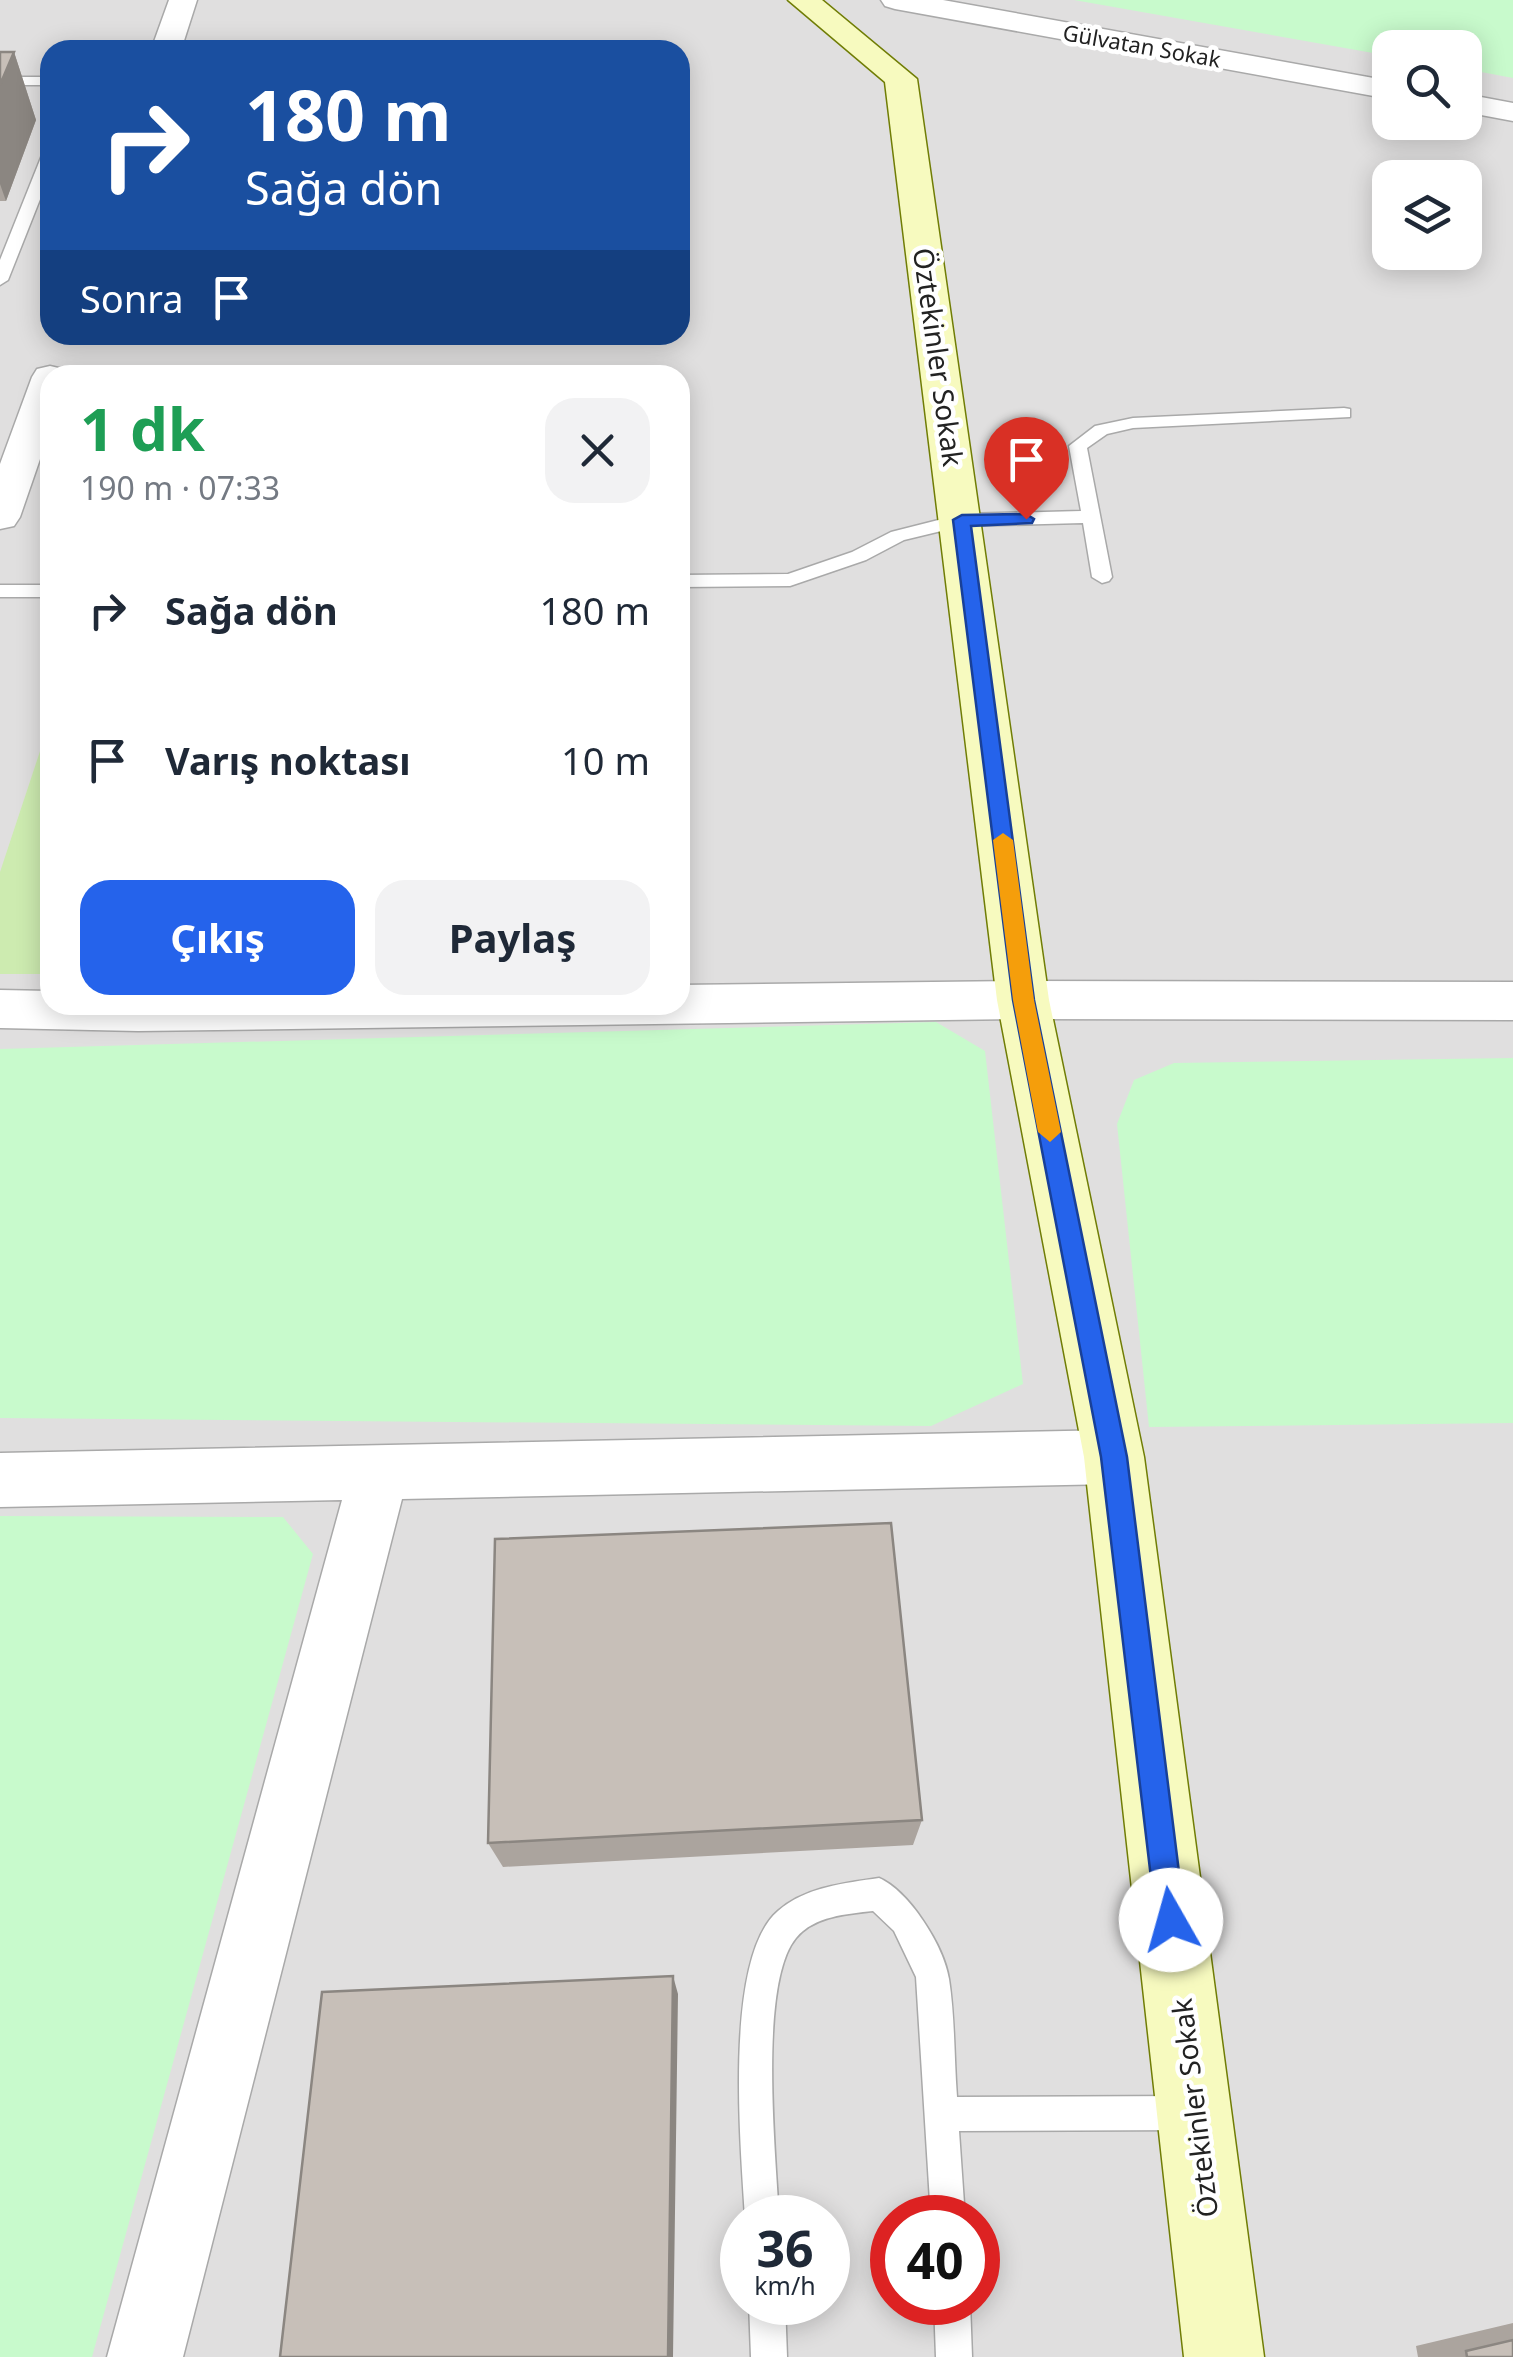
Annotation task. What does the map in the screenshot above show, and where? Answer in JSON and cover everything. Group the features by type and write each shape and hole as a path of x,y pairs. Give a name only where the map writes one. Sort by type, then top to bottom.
{"street":[{"path":"169,40 183,0"},
{"name":"Öztekinler Sokak","path":"803,0 901,79 1024,1000 1114,1457 1224,2357"},
{"name":"Gülvatan Sokak","path":"895,0 1372,87"},
{"path":"1482,106 1513,112"},
{"path":"0,517 40,406"},
{"path":"690,1004 1024,1000 1513,1002"},
{"path":"0,1009 40,1010"},
{"path":"0,1480 1114,1457"},
{"path":"146,2357 380,1473"}],"lane":[{"path":"0,81 40,80"},
{"path":"0,280 40,181"},
{"path":"0,221 24,220"},
{"path":"1102,576 1078,446 1102,430 1132,423 1344,412"},
{"path":"690,581 790,580 859,556 898,536 962,520 1089,518"},
{"path":"0,591 40,591"},
{"path":"761,2195 756,2097 761,1975 782,1926 825,1901 879,1894 905,1920 932,1976 947,2195"},
{"path":"944,2114 1194,2113"},
{"path":"767,2325 769,2357"},
{"path":"953,2325 954,2357"}],"shaded area":[{"path":"0,0 1513,0 1513,2357 0,2357"}],"green space":[{"path":"1074,0 1513,0 1513,78 1482,72 1482,30 1372,30 1372,53"},
{"path":"40,751 40,974 0,974 0,872"},
{"path":"936,1022 985,1051 1023,1384 931,1426 0,1418 0,1049"},
{"path":"1513,1058 1513,1423 1149,1427 1117,1124 1134,1080 1174,1063"},
{"path":"0,1516 283,1517 313,1554 92,2357 0,2357"}],"building":[{"path":"0,52 14,52 0,85"},
{"path":"891,1523 922,1820 488,1843 495,1539"},
{"path":"673,1976 668,2357 280,2357 322,1992"},
{"path":"1513,2340 1513,2357 1467,2357 1466,2351"}],"slow traffic":[{"path":"1003,840 1024,1000 1050,1132"}],"route":[{"path":"1026,519 962,520 1024,1000 1114,1457 1171,1920"}]}
